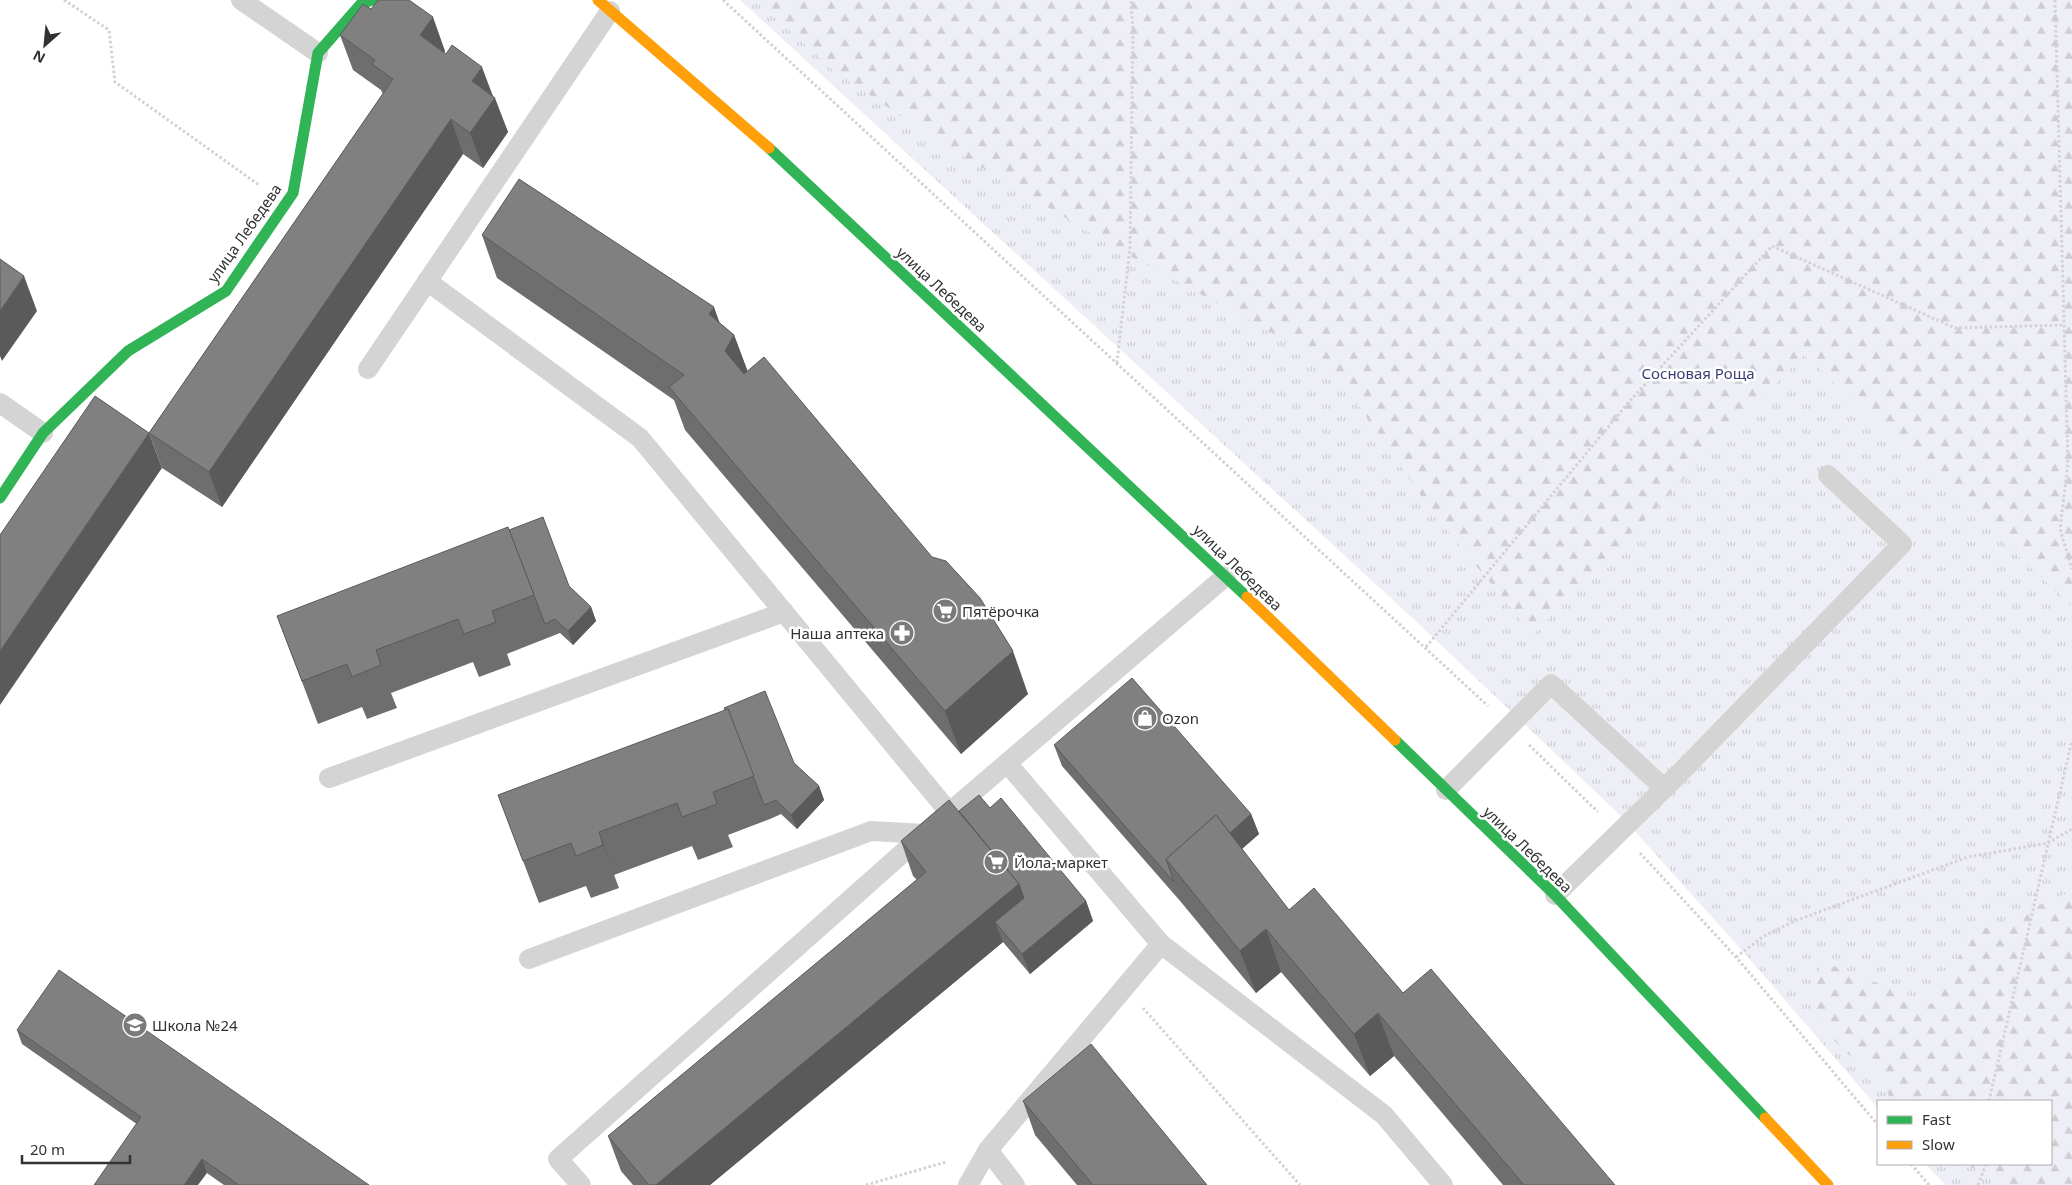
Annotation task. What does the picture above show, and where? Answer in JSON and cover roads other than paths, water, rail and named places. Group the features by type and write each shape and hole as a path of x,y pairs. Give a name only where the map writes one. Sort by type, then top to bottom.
{"main road":[{"path":"318,53 361,4 372,0"},
{"name":"улица Лебедева","path":"604,5 766,145 1226,576 1555,895 1828,1185"},
{"name":"улица Лебедева","path":"0,498 42,433 128,351 226,291 293,193 318,53"}],"lane":[{"path":"241,0 318,53"},
{"path":"368,369 427,281 604,5"},
{"path":"427,281 640,438 950,812"},
{"path":"0,404 42,433"},
{"path":"1555,895 1664,788 1902,544 1828,475"},
{"path":"581,1185 558,1158 924,834 1226,576"},
{"path":"330,778 784,612"},
{"path":"1446,790 1551,684 1664,788"},
{"path":"1006,763 1161,944 1384,1115 1443,1185"},
{"path":"530,959 871,831 924,834"},
{"path":"968,1185 988,1150 1161,944"},
{"path":"988,1150 1015,1185"}],"place":[{"name":"Пятёрочка","path":"945,611"},
{"name":"Наша аптека","path":"902,633"},
{"name":"Ozon","path":"1145,718"},
{"name":"Йола-маркет","path":"996,862"},
{"name":"Школа №24","path":"135,1025"}],"park label":[{"name":"Сосновая Роща","path":"1698,373"}]}
